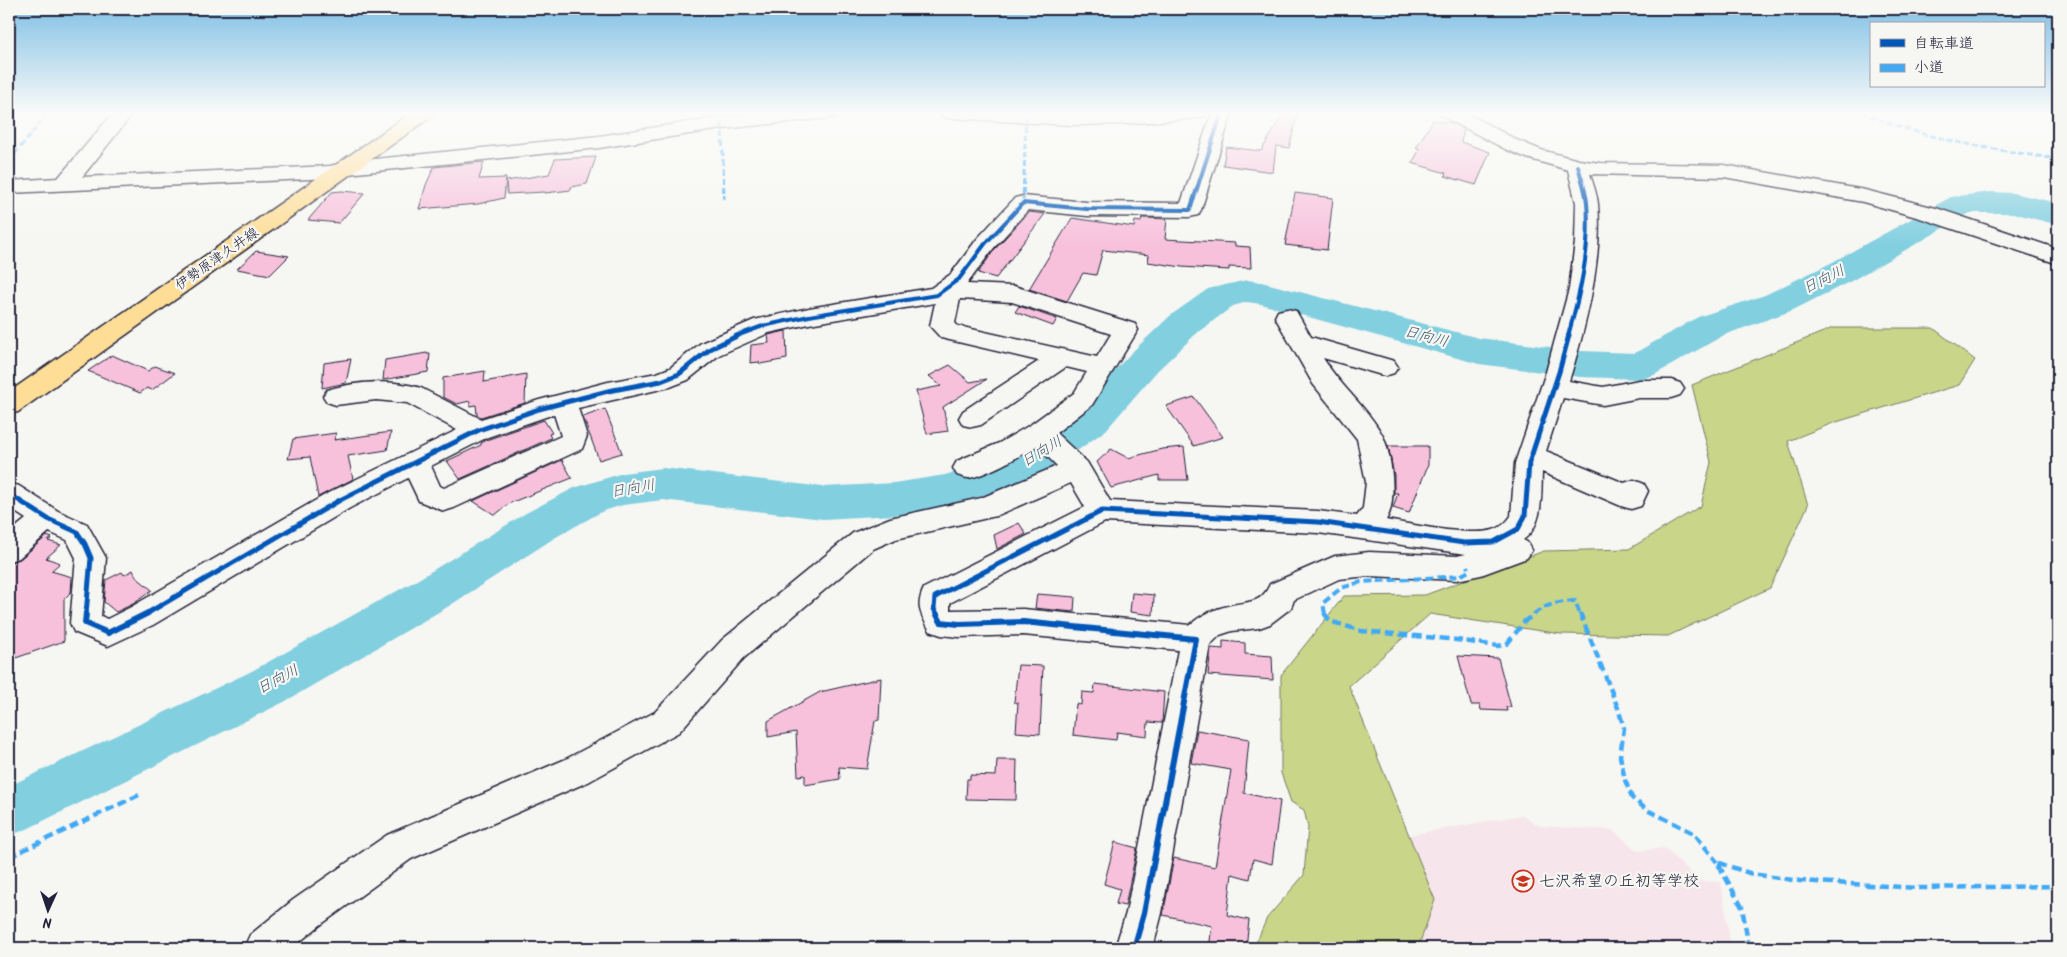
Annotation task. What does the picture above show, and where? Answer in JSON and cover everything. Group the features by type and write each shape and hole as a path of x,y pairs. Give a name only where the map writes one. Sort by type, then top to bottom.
{"main road":[{"name":"伊勢原津久井線","path":"9,405 362,157"}],"street":[{"path":"65,184 87,157"},
{"path":"12,190 65,184 331,172 346,168 456,157"},
{"path":"9,494 46,518 77,532 91,558 85,623 108,634 340,500 479,430 539,409 608,391 662,382 679,374 710,349 763,326 808,316 937,295 947,291 956,284 985,245 1023,203 1193,217 1210,157"},
{"path":"1546,157 1578,166 1600,169 1724,171 1865,196 1928,213 2058,257"},
{"path":"1196,639 1024,622 960,624 941,622 934,609 935,598 952,587 1102,511 1318,522 1481,543 1494,542 1506,537 1518,528 1525,516 1529,463 1559,371 1581,289 1586,242 1586,203 1578,166"},
{"path":"947,291 942,326 950,332 1103,367"},
{"path":"947,291 1014,294 1126,330 1083,399 1042,435 967,468"},
{"path":"1287,317 1322,378 1370,436 1380,482 1377,511 1363,529"},
{"path":"1302,343 1385,367"},
{"path":"972,418 1061,358"},
{"path":"1559,371 1603,396 1638,389 1661,393"},
{"path":"336,396 376,391 412,394 479,430"},
{"path":"415,462 429,493 444,500 573,442 574,436 563,403"},
{"path":"1042,435 1074,467 1102,511"},
{"path":"1532,456 1632,498 1634,491"},
{"path":"264,948 306,913 399,847 578,770 667,722 733,649 863,541 890,528 986,508 1074,467"},
{"path":"1134,948 1144,913 1196,639 1209,626 1230,618 1259,615 1280,600 1281,594 1335,568 1369,564 1457,568 1481,563 1519,550 1529,540 1531,528 1525,516"},
{"path":"9,550 46,518"}],"shaded area":[{"name":"七沢希望の丘初等学校","path":"1522,815 1540,826 1612,830 1638,851 1664,848 1700,881 1721,882 1731,948 1276,948 1370,842"}],"green space":[{"path":"1833,328 1933,328 1975,360 1959,385 1833,423 1788,441 1808,505 1770,588 1668,636 1561,634 1430,614 1349,686 1435,900 1418,948 1254,948 1267,918 1304,875 1308,827 1304,810 1291,802 1281,773 1281,675 1344,596 1425,595 1544,551 1629,549 1701,506 1711,462 1692,385"}],"building":[{"path":"596,157 587,184 571,187 571,190 507,194 506,181 549,174 555,159"},
{"path":"1224,157 1275,157 1273,172 1223,165"},
{"path":"1416,157 1488,157 1476,185 1445,176 1446,173 1412,163"},
{"path":"484,162 479,179 506,178 504,198 478,204 419,209 434,167"},
{"path":"332,192 365,193 339,223 308,220"},
{"path":"1295,193 1333,198 1327,250 1285,245"},
{"path":"1029,212 1045,214 996,278 978,273 994,250"},
{"path":"1072,218 1134,227 1135,221 1141,222 1142,218 1167,219 1165,239 1235,243 1235,246 1250,247 1251,268 1229,267 1229,270 1182,267 1148,262 1149,255 1103,250 1096,275 1083,273 1067,301 1029,289"},
{"path":"256,251 289,256 270,275 237,269"},
{"path":"1019,306 1057,319 1053,326 1015,312"},
{"path":"786,331 787,359 760,364 759,362 750,363 751,345 769,343 768,335"},
{"path":"430,354 428,372 383,380 385,360"},
{"path":"112,355 148,371 155,366 175,373 152,390 147,388 140,393 88,371"},
{"path":"351,359 346,383 322,388 324,363"},
{"path":"950,365 970,382 987,379 943,407 948,431 927,434 916,391 941,386 929,376"},
{"path":"485,371 484,382 526,374 525,403 481,417 477,415 476,405 470,406 470,401 457,404 443,397 443,378"},
{"path":"1194,397 1223,437 1194,446 1166,406"},
{"path":"605,409 622,453 599,460 583,417"},
{"path":"544,420 552,433 549,434 551,438 460,479 447,461 481,445 481,443 489,439"},
{"path":"391,432 387,450 348,456 353,479 318,497 310,457 288,459 293,439 336,433 334,440"},
{"path":"1388,446 1428,446 1428,465 1409,513 1393,508 1398,493 1394,493 1394,475"},
{"path":"1184,447 1188,480 1159,480 1159,475 1111,488 1097,462 1111,449 1128,458 1162,449"},
{"path":"562,460 572,478 510,503 495,515 473,501"},
{"path":"1019,523 1026,534 997,549 994,535"},
{"path":"47,536 52,538 48,541 61,545 46,558 60,563 51,571 72,577 71,592 64,599 64,641 13,659 14,620 9,618 9,563 20,559"},
{"path":"133,570 136,577 152,590 133,604 116,612 104,602 106,580 122,572 124,575"},
{"path":"1132,593 1154,595 1153,615 1130,612"},
{"path":"1037,594 1075,597 1074,612 1035,608"},
{"path":"1223,641 1245,643 1245,654 1272,656 1273,680 1208,675 1211,648 1223,649"},
{"path":"1458,656 1498,658 1511,707 1506,707 1507,711 1481,710 1480,705 1471,705"},
{"path":"1018,665 1043,666 1040,734 1016,732 1018,703 1014,702"},
{"path":"881,678 879,720 875,721 867,769 839,767 840,779 805,785 805,775 798,776 796,732 768,737 768,721 820,692"},
{"path":"1095,684 1164,692 1162,723 1148,722 1147,736 1117,732 1116,740 1073,735 1076,704 1081,705 1082,692 1094,693"},
{"path":"1197,730 1249,739 1244,793 1280,801 1272,864 1253,859 1250,879 1232,874 1227,915 1249,920 1246,948 1209,948 1212,926 1163,915 1174,858 1215,867 1231,770 1191,763"},
{"path":"997,760 1017,760 1016,800 966,799 967,779 970,779 970,775 996,776"},
{"path":"1115,842 1137,848 1125,906 1116,904 1120,889 1104,884"}],"waterway":[{"name":"日向川","path":"9,812 267,687 433,593 541,525 589,499 623,489 663,484 823,503 894,499 945,491 1005,473 1042,455 1092,420 1144,362 1184,324 1221,297 1247,291 1261,293 1479,351 1580,364 1641,366 1711,326 1778,303 1841,272 1963,204 2013,203 2046,210 2058,215"}],"marked path":[{"path":"9,161 13,157"},
{"path":"723,157 724,199"},
{"path":"1023,203 1025,157"},
{"path":"2043,157 2058,159"},
{"path":"1467,566 1469,571 1460,576 1361,582 1341,588 1323,603 1324,612 1330,621 1361,631 1449,639 1498,646 1507,644 1525,621 1540,609 1560,602 1575,601 1618,708 1624,728 1620,756 1625,780 1632,798 1647,810 1694,833 1717,862"},
{"path":"9,857 141,794"},
{"path":"1749,948 1742,907 1717,862 1752,874 1800,881 1919,888 2058,886"}],"cycle path":[{"path":"9,494 48,519 77,532 91,558 85,623 108,633 142,616 340,500 479,430 539,409 608,391 661,381 679,374 710,349 763,326 809,316 937,295 959,279 985,244 1023,203 1087,209 1190,210 1207,157"},
{"path":"1134,948 1144,913 1196,639 1023,622 959,624 941,622 934,609 935,597 1102,511 1318,522 1464,543 1494,542 1518,529 1525,516 1529,463 1559,372 1581,289 1586,242 1587,203 1578,166"}],"place":[{"name":"七沢希望の丘初等学校","path":"1523,881"}]}
